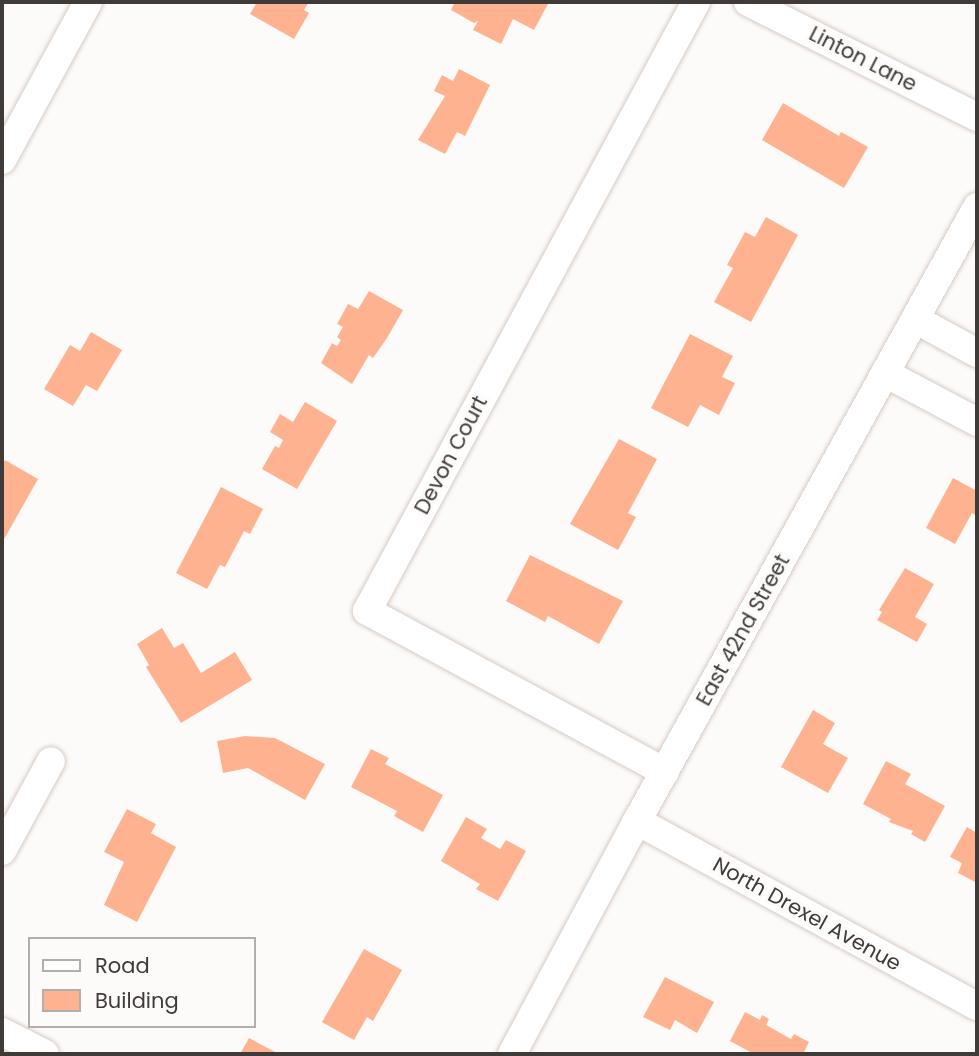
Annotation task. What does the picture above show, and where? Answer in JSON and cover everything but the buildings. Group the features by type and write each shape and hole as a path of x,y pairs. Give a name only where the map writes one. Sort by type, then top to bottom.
{"street":[{"path":"2,160 88,2"},
{"name":"Devon Court","path":"665,772 368,611 696,2"},
{"name":"Linton Lane","path":"748,2 977,117"},
{"name":"East 42nd Street","path":"512,1054 637,821 977,207"},
{"path":"915,319 977,353"},
{"path":"885,373 977,422"},
{"path":"2,851 51,761"},
{"name":"North Drexel Avenue","path":"637,821 977,1006"},
{"path":"2,1032 45,1054"}]}
